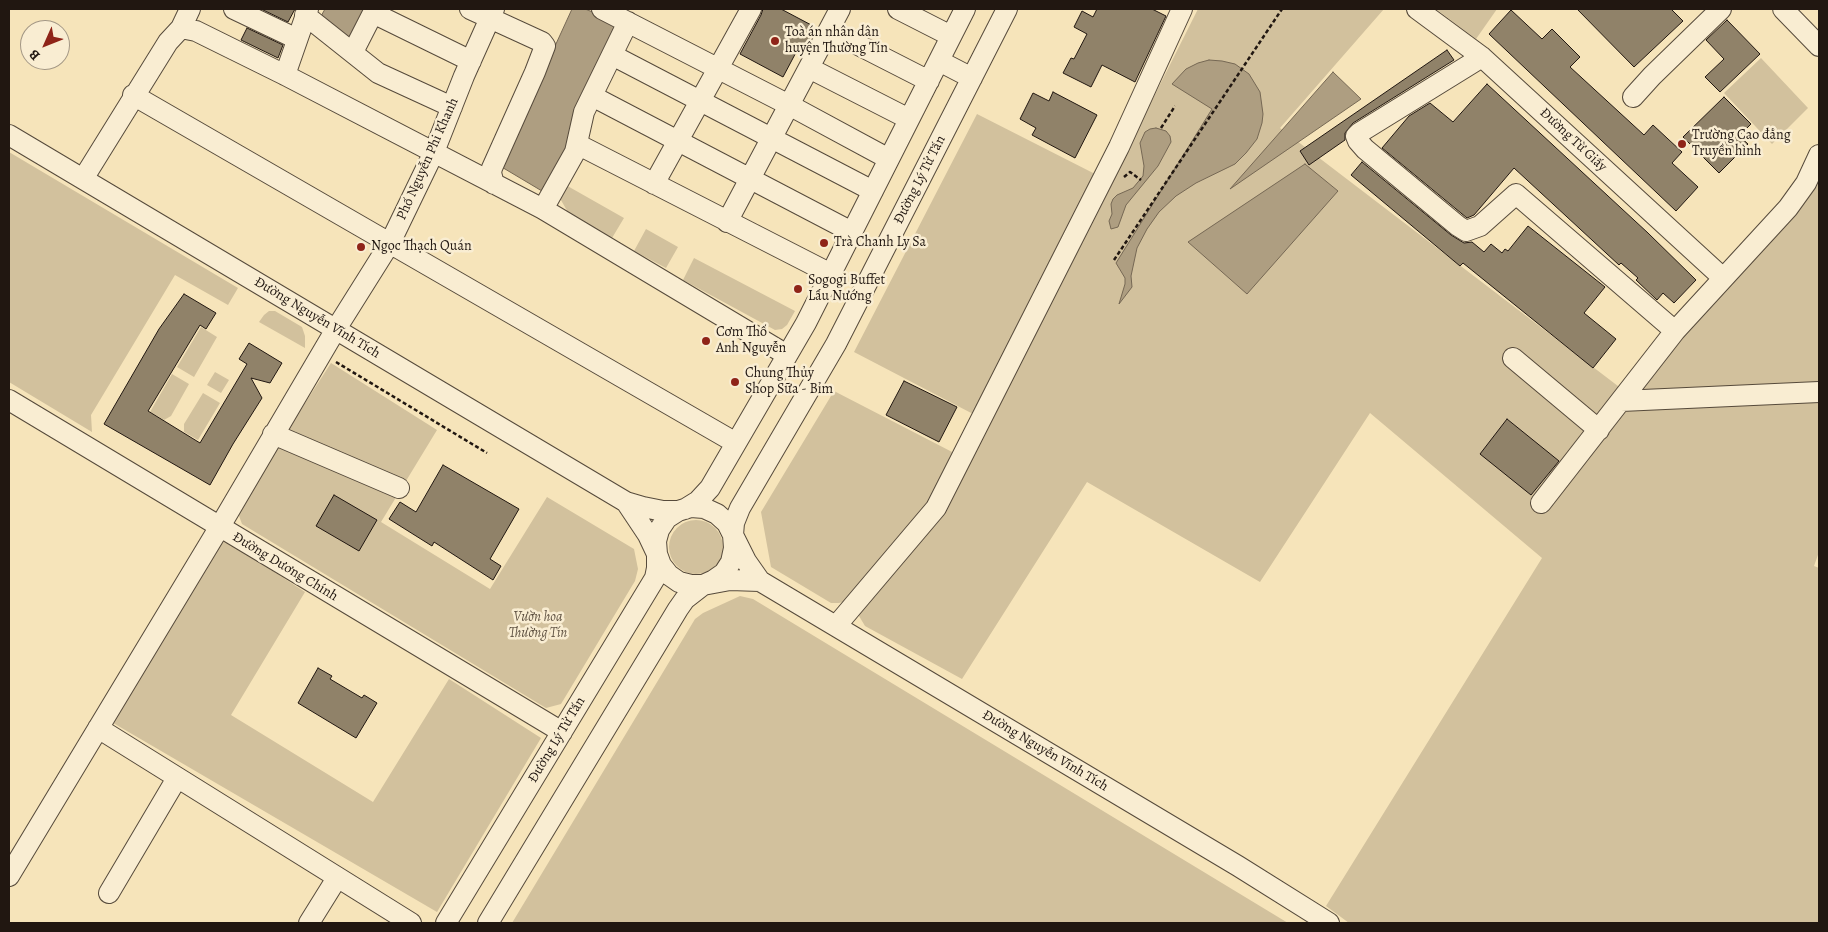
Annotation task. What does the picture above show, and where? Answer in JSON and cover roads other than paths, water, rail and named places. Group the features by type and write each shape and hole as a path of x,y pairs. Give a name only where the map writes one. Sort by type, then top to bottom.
{"street":[{"path":"83,179 133,95 168,42 180,28 190,9"},
{"path":"234,9 297,39"},
{"path":"470,9 492,13 542,42 545,46 492,168 491,173 494,184"},
{"path":"602,9 789,105 889,159"},
{"path":"654,184 750,9"},
{"path":"727,222 840,9"},
{"path":"898,9 951,36"},
{"path":"657,554 656,541 659,530 667,518 698,501 710,488 806,323 965,9"},
{"name":"Đường Lý Tử Tấn","path":"733,535 734,523 740,508 836,344 1007,9"},
{"path":"836,626 936,508 1119,147 1182,9"},
{"name":"Đường Từ Giấy","path":"1417,9 1482,57 1722,278"},
{"path":"1633,97 1721,9"},
{"path":"1783,9 1819,46"},
{"path":"353,52 374,11 471,61"},
{"path":"285,75 307,12 378,73 452,107"},
{"name":"Phố Nguyễn Phi Khanh","path":"9,876 390,242 434,152 492,13"},
{"path":"543,209 575,152 584,112 628,22"},
{"path":"180,28 196,31 285,75 543,209 787,355"},
{"path":"829,30 929,81"},
{"path":"612,55 873,191"},
{"path":"1482,57 1359,133 1356,136 1358,141 1365,149 1466,231 1480,226 1516,194 1675,332"},
{"path":"939,61 972,78"},
{"path":"809,68 909,119"},
{"path":"133,95 736,443"},
{"path":"592,96 852,232"},
{"name":"Đường Nguyễn Vĩnh Tích","path":"9,135 626,502"},
{"path":"577,144 831,274"},
{"path":"1541,503 1675,332 1722,278 1788,208 1806,183 1819,155"},
{"path":"1513,358 1599,430"},
{"path":"1621,401 1819,392"},
{"name":"Đường Dương Chính","path":"9,400 219,528 562,732"},
{"path":"273,434 399,488"},
{"path":"626,502 663,511 681,510 691,507 704,508 717,514 726,523 746,562 760,581"},
{"path":"626,502 648,535 661,565 674,578 691,585 703,585 730,580 760,581"},
{"path":"488,923 678,609 685,599 703,585 724,573 731,562 734,548 733,535"},
{"name":"Đường Lý Tử Tấn","path":"446,923 651,586 657,568 657,554"},
{"name":"Đường Nguyễn Vĩnh Tích","path":"760,581 1238,866 1329,923"},
{"path":"98,728 410,923"},
{"path":"109,894 178,778"},
{"path":"309,923 337,878"}],"place":[{"name":"Toà án nhân dân huyện Thường Tín","path":"775,41"},
{"name":"Trường Cao đẳng Truyền hình","path":"1682,144"},
{"name":"Trà Chanh Ly Sa","path":"824,243"},
{"name":"Ngọc Thạch Quán","path":"361,247"},
{"name":"Sogogi Buffet Lẩu Nướng","path":"798,289"},
{"name":"Cơm Thố Anh Nguyễn","path":"706,341"},
{"name":"Chung Thủy Shop Sữa - Bỉm","path":"735,382"}],"park label":[{"name":"Vườn hoa Thường Tín","path":"538,626"}]}
